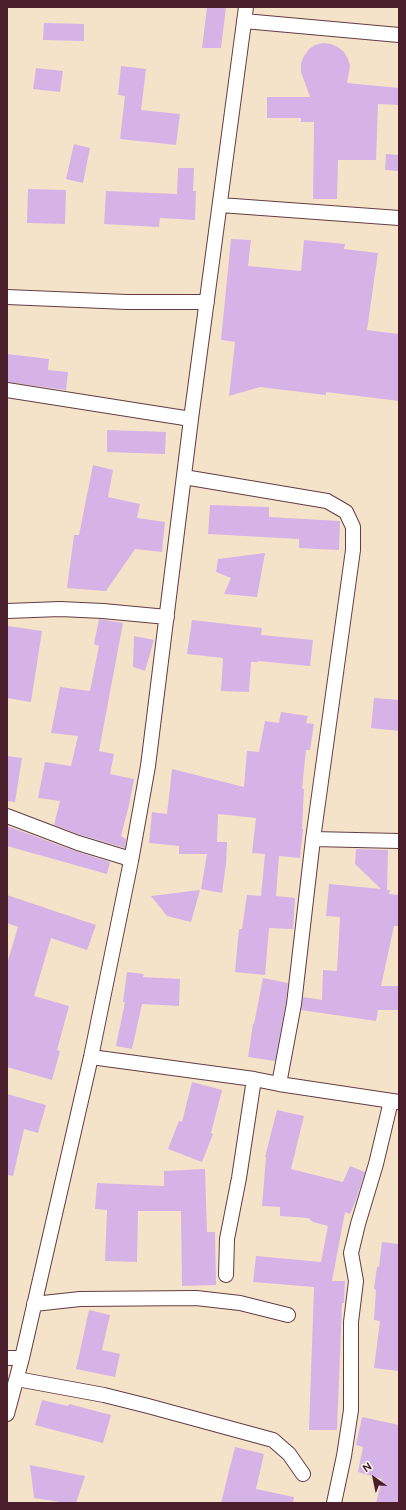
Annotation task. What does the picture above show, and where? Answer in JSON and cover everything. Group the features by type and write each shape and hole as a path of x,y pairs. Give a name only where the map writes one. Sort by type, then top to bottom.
{"street":[{"path":"7,1414 22,1358 91,1057 131,861 148,766 191,419 246,7"},
{"path":"244,21 399,35"},
{"path":"220,205 399,218"},
{"path":"7,297 128,302 207,302"},
{"path":"7,390 191,419"},
{"path":"184,477 326,501 346,512 353,527 353,550 313,839 294,1004 279,1084"},
{"path":"7,611 60,609 103,610 166,617"},
{"path":"7,816 78,843 124,857 131,861"},
{"path":"313,839 399,841"},
{"path":"91,1057 254,1079 395,1102 358,1224 352,1253 356,1281 351,1322 351,1410 344,1456 334,1503"},
{"path":"226,1275 227,1239 239,1178 254,1079"},
{"path":"34,1304 80,1299 196,1298 240,1303 288,1315"},
{"path":"7,1358 22,1358"},
{"path":"17,1379 104,1395 273,1440 289,1454 303,1474"}],"building":[{"path":"207,7 226,7 221,48 202,48"},
{"path":"44,23 84,24 84,41 43,40"},
{"path":"323,43 338,47 344,52 350,66 347,83 399,88 399,105 378,104 376,160 338,160 337,199 313,199 314,122 301,122 301,118 267,118 267,97 310,97 301,72 301,63 309,49 315,45"},
{"path":"121,66 146,69 141,110 180,114 176,145 120,139 125,96 118,95"},
{"path":"36,68 63,71 60,92 33,89"},
{"path":"74,144 90,148 83,183 66,179"},
{"path":"386,154 399,155 399,171 385,170"},
{"path":"178,168 194,168 193,191 196,191 195,220 160,218 159,227 104,224 106,191 177,194"},
{"path":"28,189 66,190 65,224 27,223"},
{"path":"231,239 251,240 248,266 301,271 304,240 345,244 344,249 378,253 367,330 399,334 399,401 326,392 326,395 260,387 229,396 235,342 221,340"},
{"path":"7,354 49,359 48,370 68,372 66,390 7,382"},
{"path":"107,430 166,432 165,454 107,452"},
{"path":"93,465 113,470 108,497 140,504 137,518 165,522 162,552 135,549 106,591 67,588 74,535 79,535"},
{"path":"210,505 269,507 269,517 340,521 339,550 299,548 299,539 208,534"},
{"path":"265,553 257,597 224,594 231,578 216,572 218,559"},
{"path":"99,619 123,623 99,751 114,754 110,774 134,779 121,836 126,839 125,848 54,825 60,801 38,798 45,762 71,766 78,736 51,733 60,687 90,691 99,646 94,644"},
{"path":"192,620 262,628 261,635 313,640 310,666 258,661 251,662 249,692 221,691 223,658 187,654"},
{"path":"7,626 42,631 31,702 7,698"},
{"path":"134,636 154,640 145,671 133,667"},
{"path":"374,698 399,700 399,731 371,728"},
{"path":"281,712 308,716 306,723 314,724 310,750 306,750 302,789 304,789 303,829 300,858 279,856 276,896 295,898 293,929 269,928 265,975 235,972 239,929 242,929 247,895 261,896 265,854 252,853 256,818 218,814 217,842 227,842 222,893 201,889 207,854 179,854 179,846 149,843 152,812 167,814 172,769 244,787 247,751 259,752 265,721 279,723"},
{"path":"7,756 22,758 15,802 7,801"},
{"path":"7,826 110,862 107,874 7,846"},
{"path":"356,849 388,850 387,890 390,890 389,894 399,895 399,926 394,926 381,986 399,986 399,1010 378,1010 376,1021 301,1010 303,997 322,1000 323,970 337,971 340,917 326,916 329,884 381,889 355,864"},
{"path":"200,890 191,922 167,916 151,896"},
{"path":"7,895 96,925 87,950 51,938 34,996 69,1006 57,1050 60,1051 52,1080 7,1067 7,964 18,927 7,923"},
{"path":"127,972 144,974 143,977 180,979 179,1006 142,1004 132,1049 116,1046 125,1002 123,1002"},
{"path":"263,978 288,983 286,1003 275,1061 248,1057 253,1024"},
{"path":"192,1082 222,1090 211,1133 213,1134 202,1162 168,1149 179,1121 182,1122"},
{"path":"7,1094 46,1105 38,1133 24,1129 13,1176 7,1175"},
{"path":"277,1110 304,1116 291,1169 343,1182 350,1166 365,1172 350,1214 345,1212 332,1281 345,1281 344,1303 342,1303 337,1430 309,1430 314,1287 253,1282 256,1256 321,1262 328,1226 313,1222 308,1218 280,1216 280,1207 262,1206 265,1157"},
{"path":"205,1169 207,1232 215,1232 216,1285 182,1286 181,1211 138,1211 137,1262 105,1261 107,1210 95,1209 97,1183 164,1186 164,1171"},
{"path":"382,1242 399,1244 399,1371 374,1368 380,1321 374,1320 376,1290 374,1289 377,1267 379,1267"},
{"path":"89,1310 110,1315 102,1350 120,1354 115,1377 76,1369"},
{"path":"42,1400 68,1406 69,1404 111,1415 103,1443 35,1425"},
{"path":"362,1417 399,1425 399,1503 376,1503 382,1479 358,1472 363,1447 356,1445"},
{"path":"235,1447 264,1454 256,1489 294,1497 293,1503 221,1503"},
{"path":"30,1465 85,1476 76,1503 34,1498"}]}
